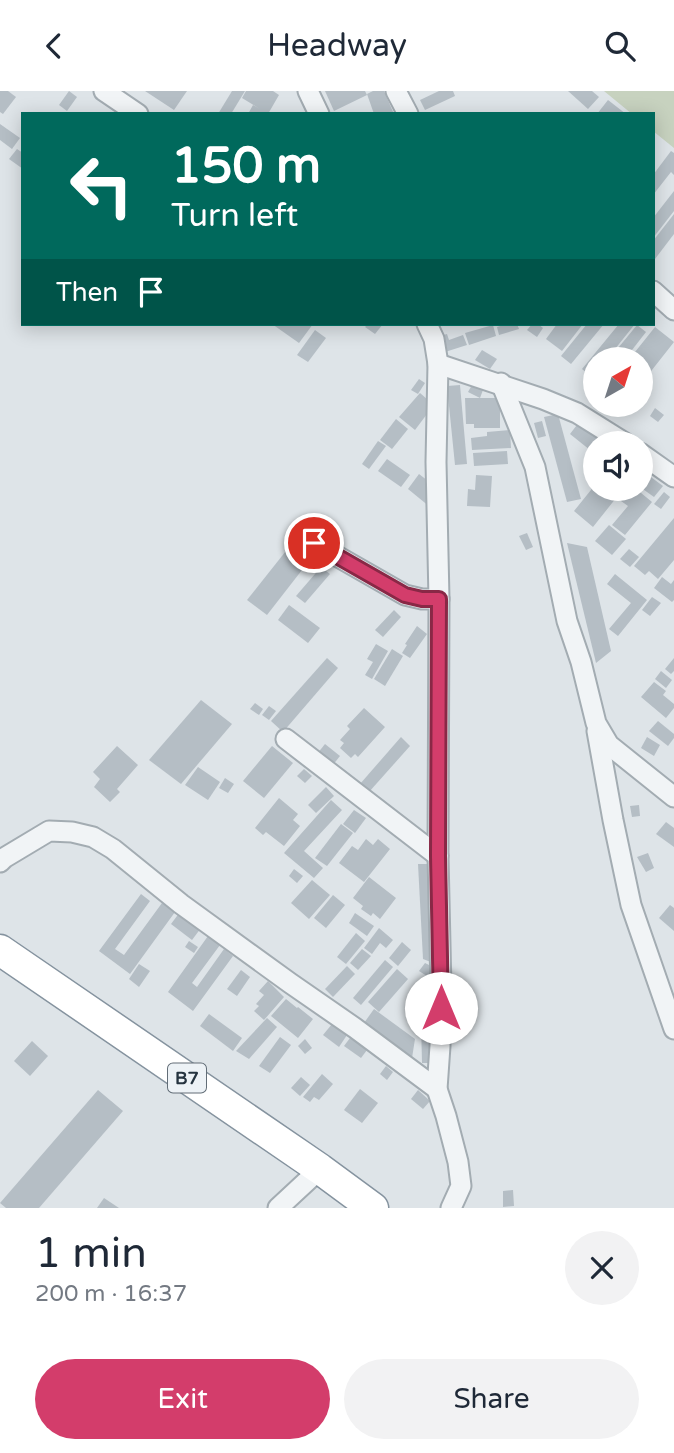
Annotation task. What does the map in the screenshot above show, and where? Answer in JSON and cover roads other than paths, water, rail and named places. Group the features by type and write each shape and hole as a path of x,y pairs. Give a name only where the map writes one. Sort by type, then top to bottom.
{"highway":[{"name":"B7","path":"0,950 373,1208"}],"street":[{"path":"104,91 135,112"},
{"path":"308,91 318,112"},
{"path":"396,91 407,112"},
{"path":"655,293 674,310"},
{"path":"428,326 434,339 438,364 436,462 441,989 437,1089 458,1162 461,1186 451,1208"},
{"path":"438,364 501,383 577,414 605,431"},
{"path":"501,383 535,467 567,621 581,662 596,723 631,905 674,1029"},
{"path":"653,462 674,477"},
{"path":"314,543 405,595 439,599"},
{"path":"596,723 609,745 674,797"},
{"path":"286,739 438,856"},
{"path":"0,862 49,831 72,832 93,837 113,849 181,904 437,1089"},
{"path":"278,1208 320,1169"}]}
